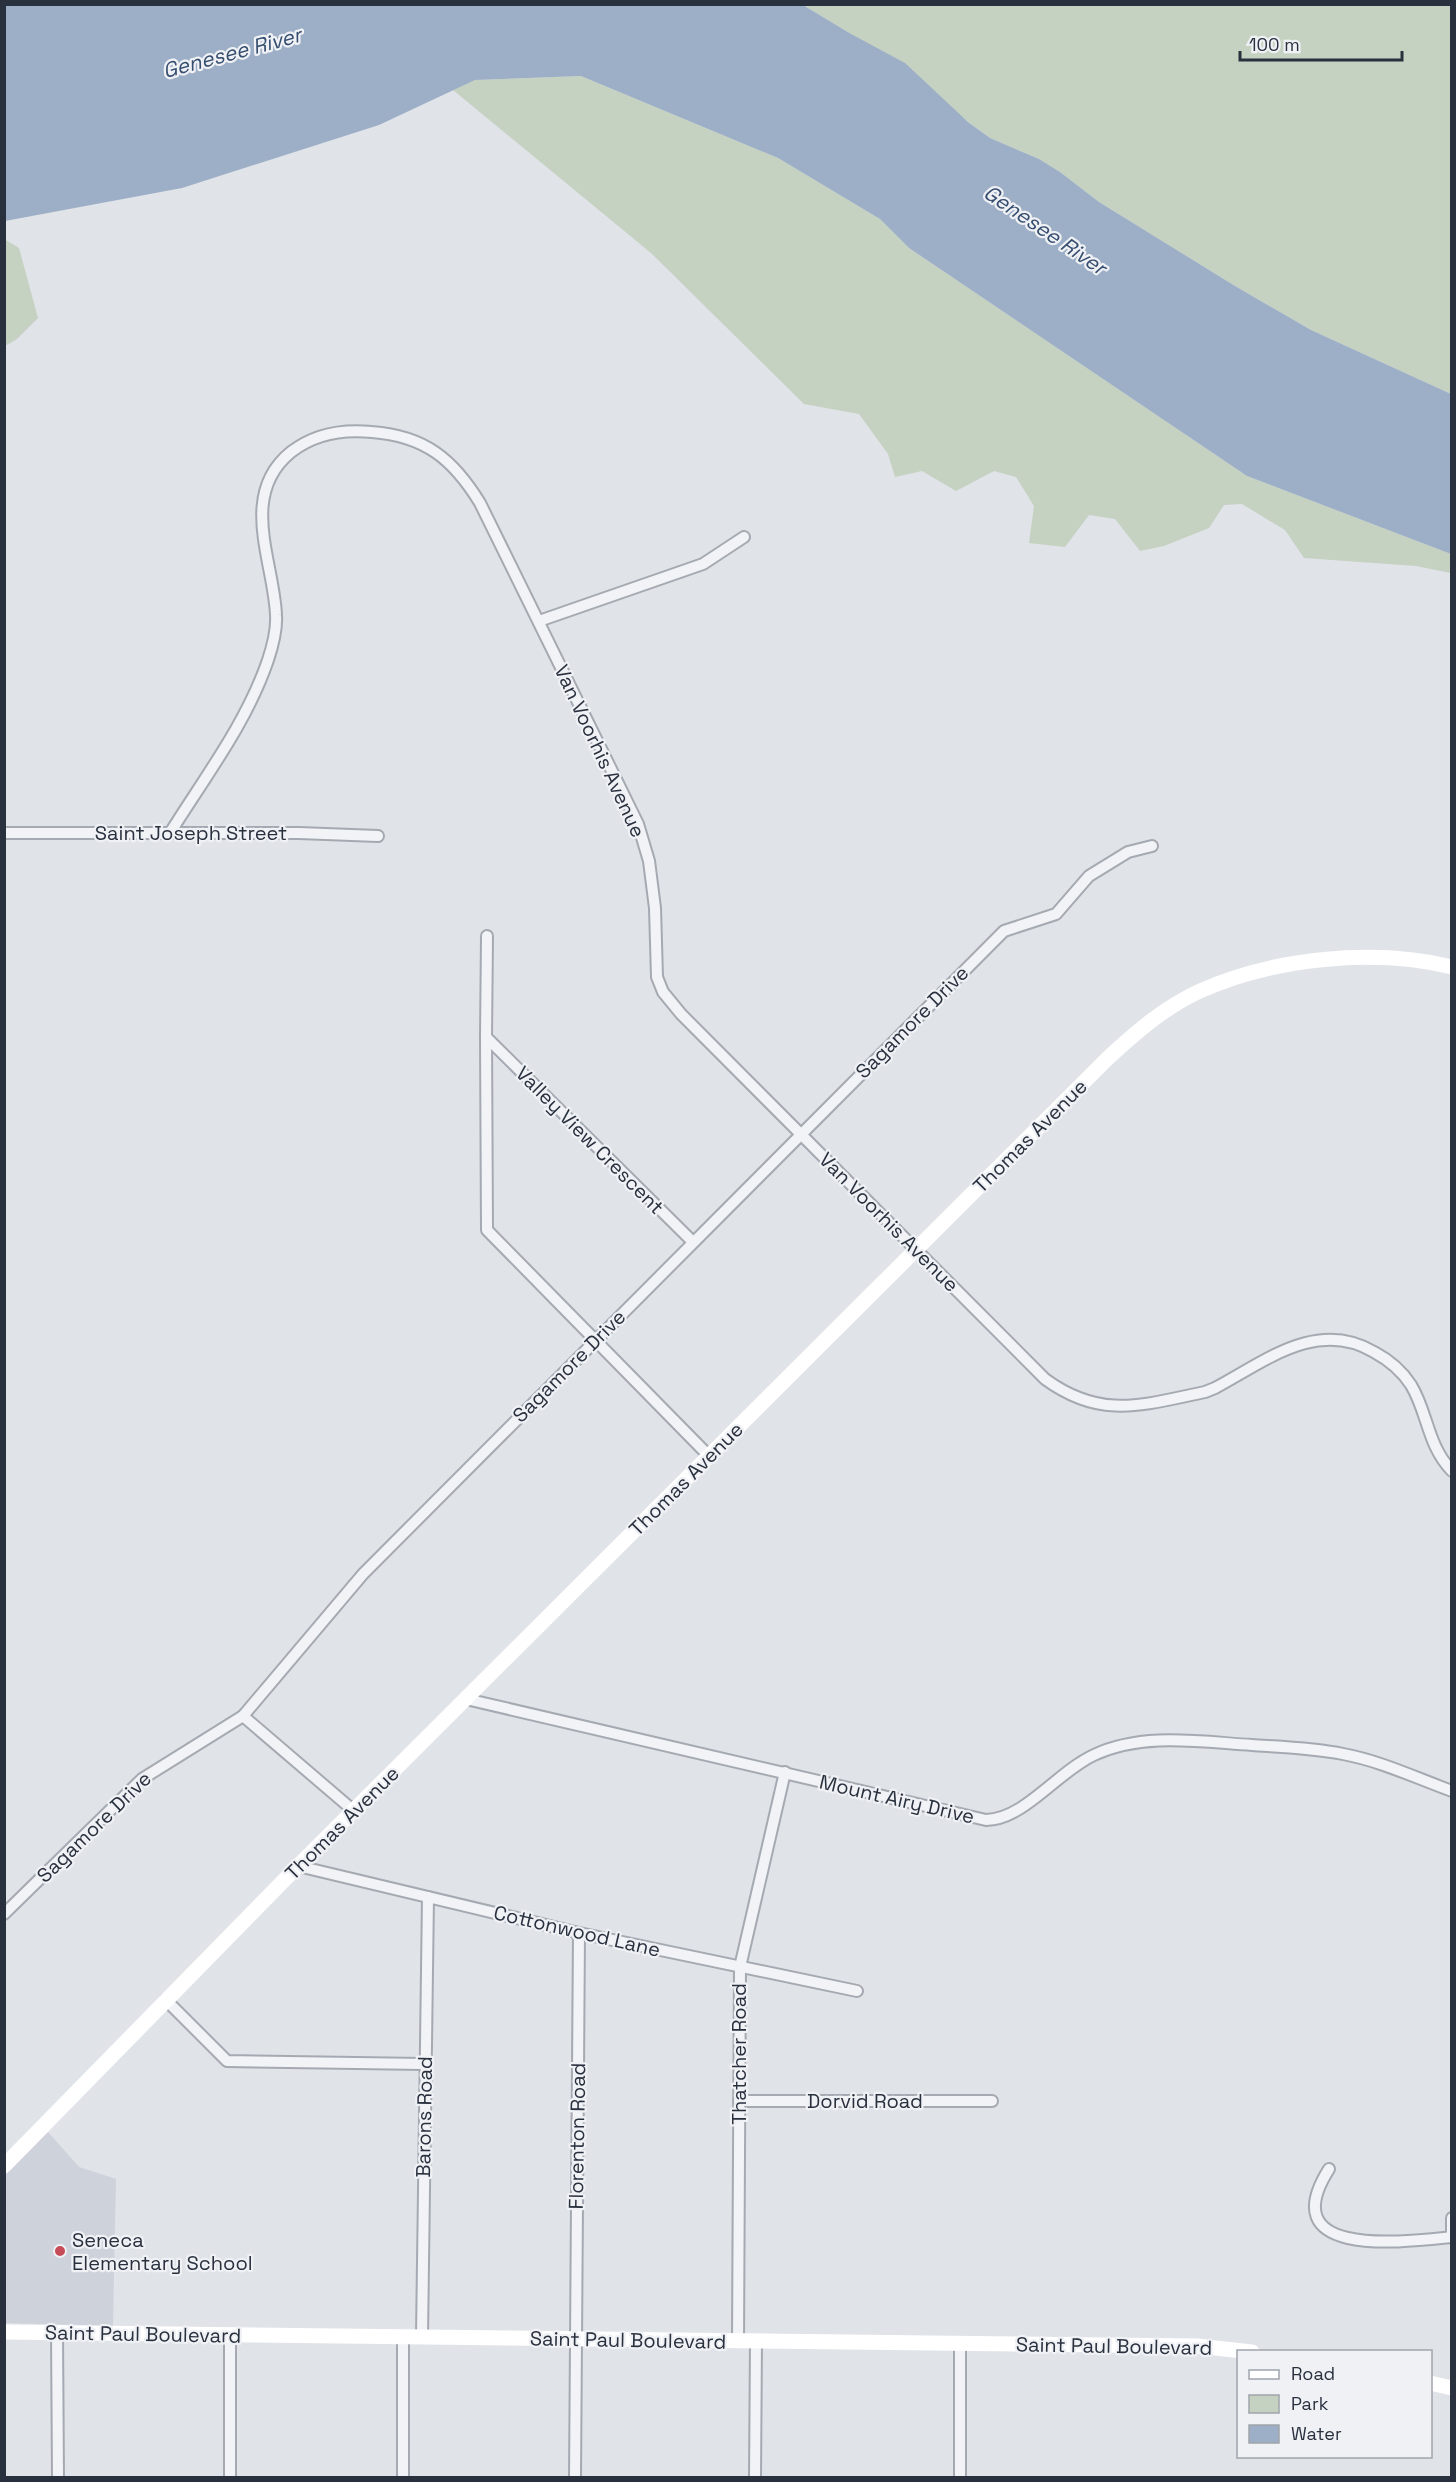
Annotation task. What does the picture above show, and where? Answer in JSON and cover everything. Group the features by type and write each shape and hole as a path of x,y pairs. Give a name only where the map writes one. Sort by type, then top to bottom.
{"main road":[{"name":"Thomas Avenue","path":"4,2166 298,1866 1108,1058 1142,1027 1201,991 1281,967 1373,956 1452,967"},
{"name":"Saint Paul Boulevard","path":"4,2332 1197,2346 1237,2350"},
{"path":"1432,2383 1452,2388"}],"street":[{"name":"Van Voorhis Avenue","path":"170,833 244,714 269,658 275,637 276,616 263,545 261,520 265,494 272,476 285,457 297,447 315,438 354,430 399,436 438,452 467,481 480,503 638,824 649,861 655,908 656,967 659,984 681,1014 800,1134 1045,1378 1068,1395 1095,1404 1131,1406 1205,1392 1215,1389 1290,1346 1306,1341 1336,1340 1368,1348 1400,1371 1411,1385 1437,1451 1452,1471"},
{"path":"539,621 703,564 744,537"},
{"name":"Saint Joseph Street","path":"4,833 298,833 378,836"},
{"name":"Sagamore Drive","path":"4,1914 142,1779 243,1716 363,1574 1004,931 1056,914 1089,876 1128,852 1152,846"},
{"name":"Valley View Crescent","path":"487,936 487,1230 709,1456"},
{"name":"Valley View Crescent","path":"486,1037 693,1242"},
{"name":"Mount Airy Drive","path":"466,1699 975,1818 997,1820 1017,1812 1073,1766 1095,1754 1137,1743 1181,1740 1343,1754 1381,1764 1452,1791"},
{"path":"243,1716 354,1811"},
{"name":"Thatcher Road","path":"738,2341 740,1966 785,1772"},
{"name":"Cottonwood Lane","path":"298,1866 579,1933 857,1991"},
{"name":"Barons Road","path":"422,2337 428,1897"},
{"name":"Florenton Road","path":"574,2478 579,1933"},
{"path":"166,2000 227,2061 424,2064"},
{"name":"Dorvid Road","path":"739,2100 992,2101"},
{"path":"1329,2169 1318,2189 1315,2206 1318,2221 1328,2232 1342,2237 1397,2243 1452,2235 1452,2218"},
{"path":"57,2333 57,2478"},
{"path":"230,2335 230,2478"},
{"path":"403,2337 403,2478"},
{"path":"755,2478 756,2341"},
{"path":"960,2343 960,2478"}],"shaded area":[{"name":"Seneca Elementary School","path":"48,2132 79,2167 116,2179 113,2326 5,2323 5,2175"}],"green space":[{"path":"803,5 1451,5 1451,394 1311,330 1235,286 1099,202 1039,159 990,138 851,34"},
{"path":"581,76 778,158 880,219 909,248 1247,476 1451,554 1451,573 1416,566 1304,558 1285,530 1242,504 1224,505 1209,528 1164,546 1140,551 1115,519 1089,515 1065,547 1029,543 1034,506 1016,477 994,471 956,491 922,471 895,477 888,454 859,414 804,404 651,253 453,90 475,80"},
{"path":"4,239 19,248 38,318 17,339 5,346"}],"water":[{"name":"Genesee River","path":"5,4 803,5 905,63 968,122 990,138 1039,159 1099,202 1235,286 1311,330 1451,394 1451,554 1247,476 909,248 880,219 778,158 581,76 475,80 379,125 182,188 5,221"}],"place":[{"name":"Seneca Elementary School","path":"60,2251"}]}
